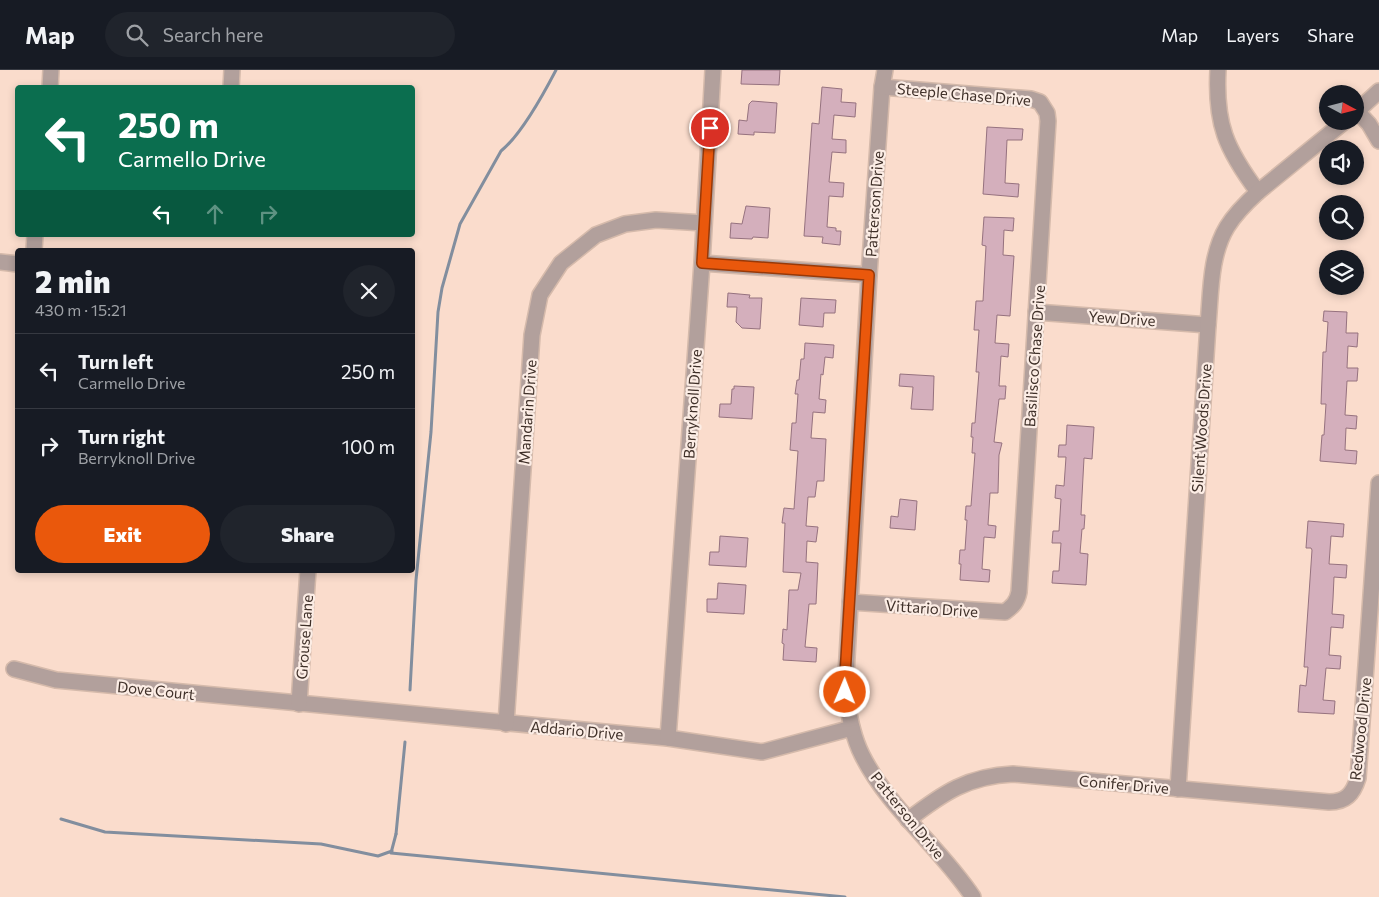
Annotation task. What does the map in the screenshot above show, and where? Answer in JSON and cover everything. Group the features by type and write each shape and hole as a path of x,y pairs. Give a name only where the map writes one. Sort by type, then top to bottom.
{"street":[{"path":"50,85 51,70"},
{"path":"231,85 232,70"},
{"name":"Berryknoll Drive","path":"668,738 702,263 713,70"},
{"name":"Patterson Drive","path":"885,70 882,87 869,275 845,692 852,728 861,754 875,777 908,820 942,856 973,897"},
{"path":"1218,70 1218,105 1225,139 1241,169 1258,192"},
{"name":"Steeple Chase Drive","path":"882,87 1032,99 1044,106"},
{"path":"1364,105 1379,91"},
{"name":"Basilisco Chase Drive","path":"1014,606 1019,592 1048,121 1044,106"},
{"path":"1364,119 1379,141"},
{"name":"Silent Woods Drive","path":"1178,789 1213,269 1221,238 1235,216 1258,192 1334,130"},
{"name":"Mandarin Drive","path":"506,724 532,336 540,295 561,263 596,235 625,224 656,220 704,223"},
{"path":"0,262 15,264"},
{"path":"702,263 869,275"},
{"name":"Yew Drive","path":"1036,312 1208,324"},
{"name":"Redwood Drive","path":"1350,796 1358,778 1379,483"},
{"name":"Grouse Lane","path":"299,704 308,573"},
{"name":"Vittario Drive","path":"850,602 992,612 1005,612 1014,606"},
{"name":"Dove Court","path":"14,669 56,680 299,704"},
{"name":"Addario Drive","path":"299,704 668,738 762,752 852,728"},
{"name":"Conifer Drive","path":"908,820 930,803 958,786 976,778 994,775 1013,774 1329,802 1341,801 1350,796"}],"building":[{"path":"742,70 780,70 779,85 741,84"},
{"path":"822,87 842,89 841,102 856,103 855,117 834,115 832,139 846,140 846,153 832,152 829,182 844,183 843,197 829,196 827,227 836,228 836,231 841,231 840,245 822,243 823,237 804,236 812,123 819,124"},
{"path":"752,101 777,103 775,133 754,132 754,135 738,134 739,120 747,121 749,104"},
{"path":"987,127 1023,129 1022,140 1007,140 1005,183 1019,184 1018,197 983,194"},
{"path":"746,206 770,208 768,238 730,238 731,223 742,224"},
{"path":"984,217 1014,218 1013,231 1004,230 1003,255 1014,256 1010,316 997,315 995,343 1009,344 1008,357 1001,356 999,386 1006,386 1005,399 999,399 994,442 1002,443 999,455 998,493 990,493 988,525 996,526 995,538 984,537 982,569 990,570 989,582 960,580 961,564 959,564 960,550 965,550 966,506 971,506 975,453 972,453 973,437 971,437 972,423 975,423 979,372 976,372 979,330 974,330 976,301 983,301 986,246 982,245"},
{"path":"728,293 750,295 749,298 762,298 760,329 742,328 736,322 737,307 727,307"},
{"path":"801,298 836,300 835,313 824,313 823,327 799,325"},
{"path":"1324,311 1347,312 1346,333 1358,333 1357,347 1348,346 1347,368 1358,368 1357,381 1347,381 1345,415 1357,416 1356,429 1346,428 1345,450 1357,451 1356,464 1320,461 1326,404 1321,404 1323,352 1326,352 1328,322 1323,321"},
{"path":"805,343 834,345 833,358 825,357 823,375 821,374 819,399 826,400 825,413 813,412 811,438 826,439 824,481 817,481 815,497 808,497 806,526 818,527 816,542 807,541 806,562 818,563 816,604 809,604 805,647 817,648 816,662 783,660 784,644 782,643 783,629 787,630 789,590 798,590 801,573 783,572 785,523 782,523 784,508 794,509 798,451 790,450 792,423 796,423 798,394 795,394 797,380 799,380 801,359 804,359"},
{"path":"900,374 934,376 933,410 911,409 913,387 899,386"},
{"path":"734,386 754,387 752,419 719,417 720,404 731,404"},
{"path":"1067,425 1094,427 1092,459 1084,458 1081,515 1085,515 1080,553 1088,554 1086,585 1052,583 1053,571 1059,571 1061,543 1052,543 1053,531 1059,531 1061,499 1055,498 1056,485 1064,486 1066,457 1058,457 1059,445 1066,445"},
{"path":"900,499 917,501 915,530 890,528 891,516 898,517"},
{"path":"1308,521 1344,524 1343,537 1331,536 1329,564 1347,565 1346,578 1334,577 1332,614 1344,615 1343,628 1331,627 1329,655 1341,656 1340,669 1326,668 1323,700 1335,701 1334,714 1298,712 1300,685 1306,686 1308,667 1304,667 1312,550 1311,548 1306,548"},
{"path":"720,536 748,538 746,567 709,565 710,552 719,552"},
{"path":"718,583 746,585 744,614 707,612 707,599 717,599"}],"waterway":[{"path":"410,690 416,580 431,432 438,312 442,288 460,224 501,151 517,135 556,70"},
{"path":"396,834 405,742"},
{"path":"61,819 105,832 321,844 378,856 392,851"},
{"path":"396,834 391,853 845,897"}],"route":[{"path":"710,128 702,263 869,275 845,692"}]}
